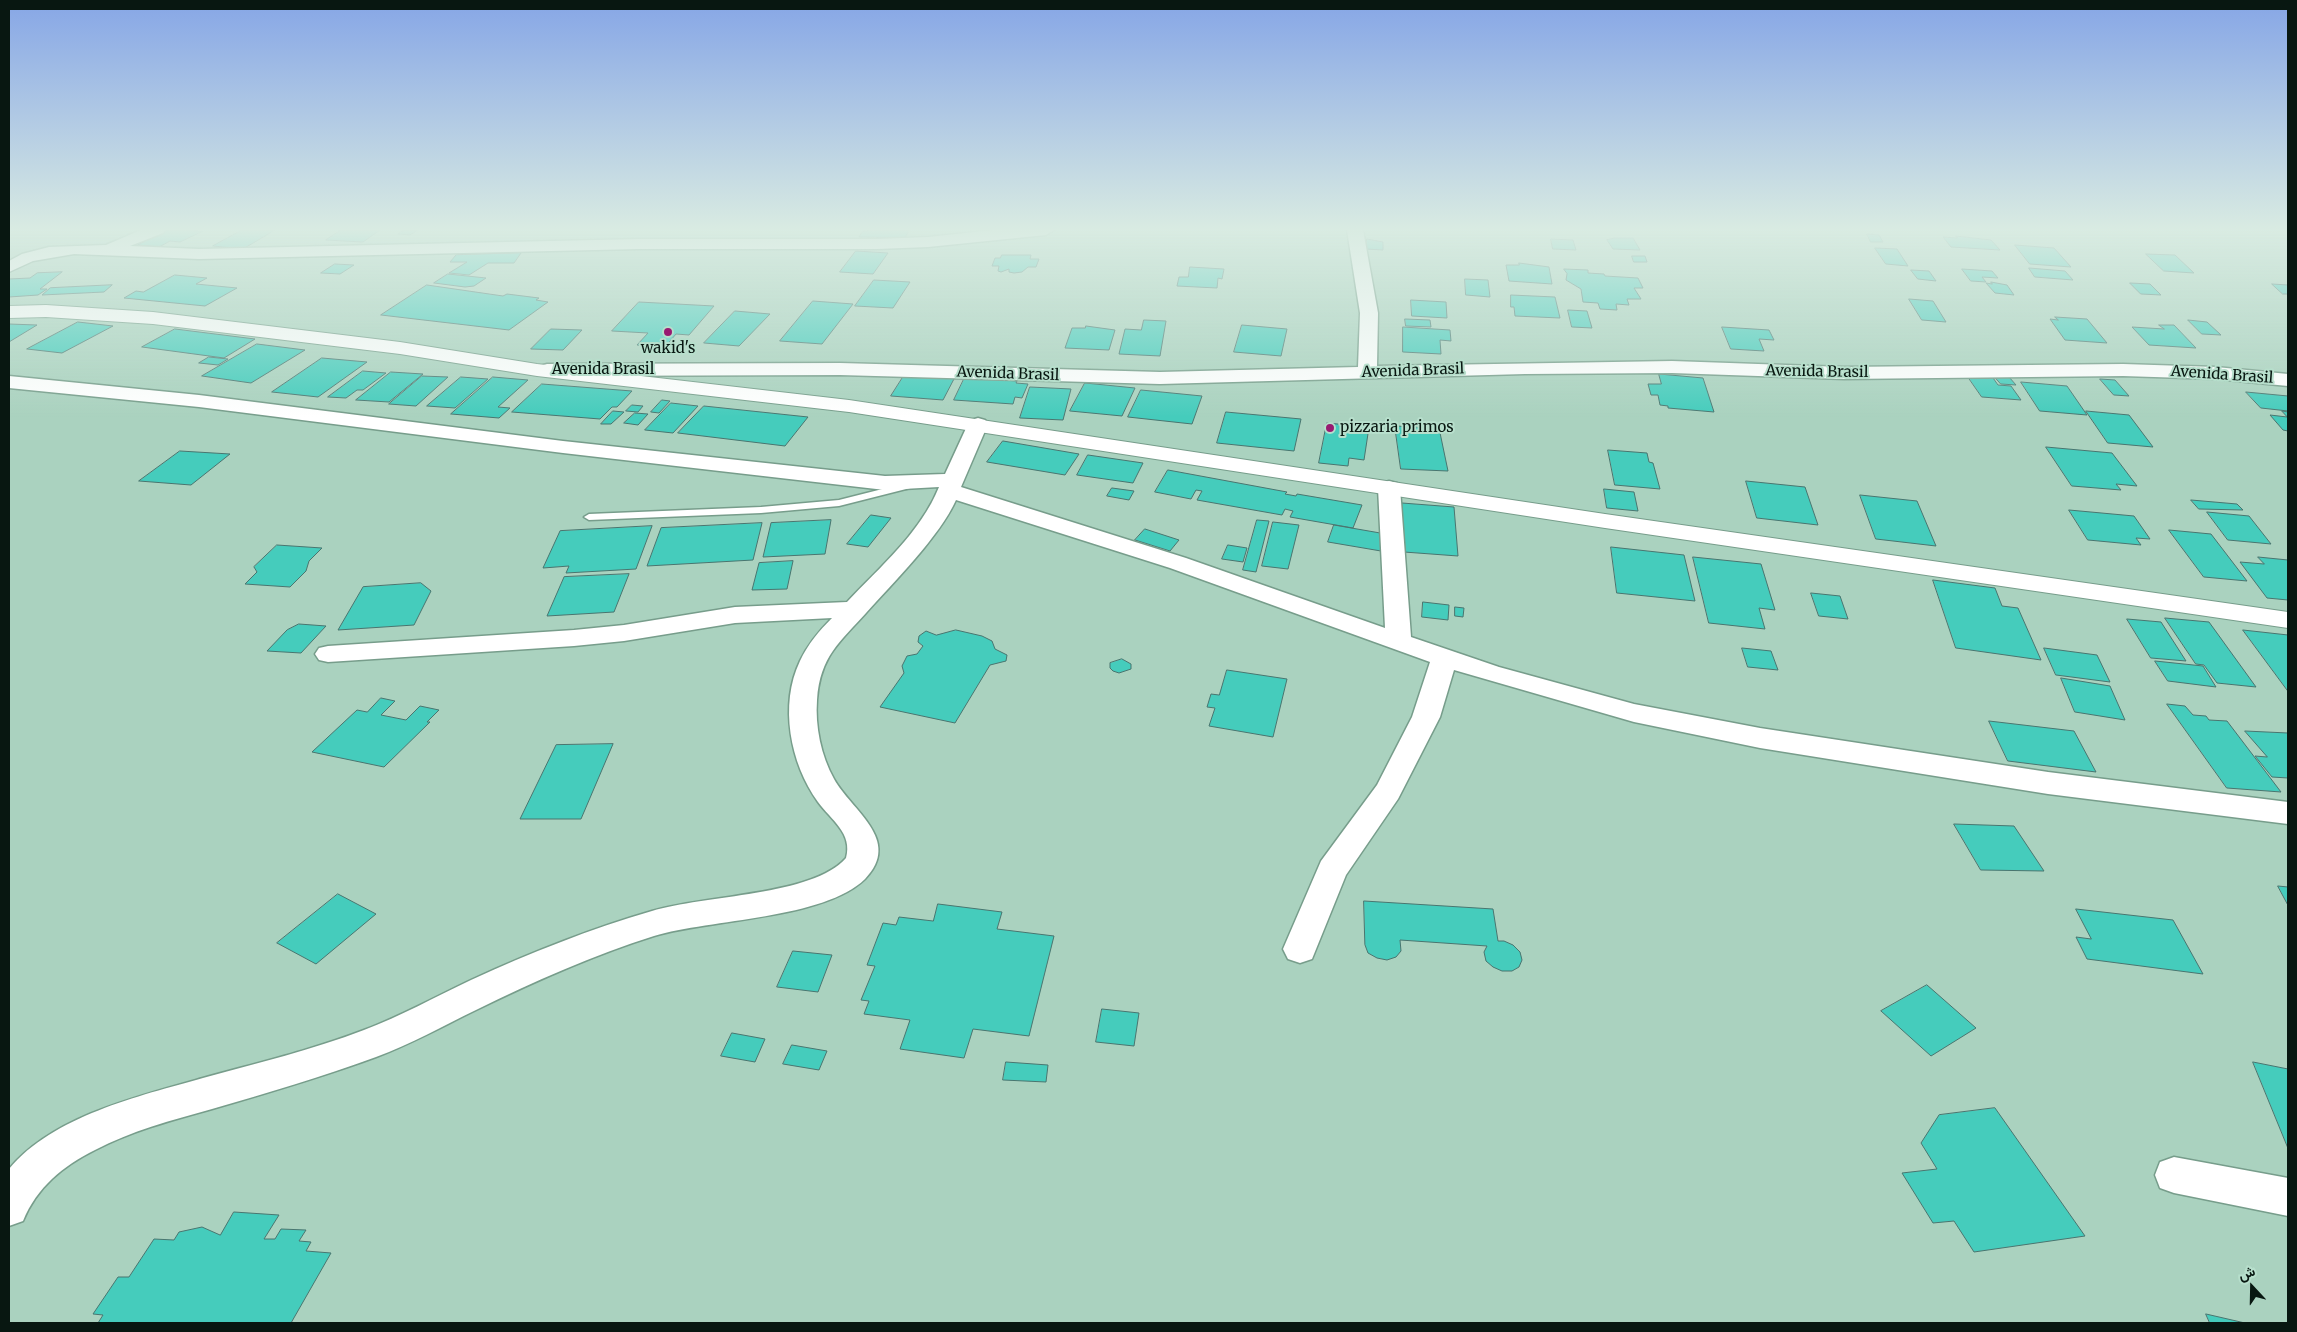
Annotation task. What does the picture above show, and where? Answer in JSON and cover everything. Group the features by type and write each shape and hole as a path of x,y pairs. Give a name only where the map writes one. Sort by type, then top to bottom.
{"main road":[{"path":"9,312 46,311 153,318 391,347 537,370 744,393 978,424 1389,488 2288,620"}],"street":[{"path":"1365,292 1369,313 1367,372"},
{"name":"Avenida Brasil","path":"537,370 840,369 1160,378 1601,366 1844,373 2123,370 2216,373 2288,380"},
{"path":"9,382 199,401 563,447 885,483 951,485 1178,563 1444,658 1634,713 1760,738 2048,783 2288,813"},
{"path":"9,1207 12,1196 24,1178 37,1165 81,1137 114,1124 168,1105 287,1071 392,1035 501,982 636,928 697,913 792,897 845,879 858,866 863,857 862,841 857,829 826,791 812,763 804,732 804,687 814,656 822,644 916,542 943,505 978,424"},
{"path":"1389,488 1398,642"},
{"path":"328,654 574,638 634,632 735,615 856,609"},
{"path":"1300,949 1332,870 1388,791 1426,717 1444,658"},
{"path":"2174,1175 2288,1197"}],"lane":[{"path":"589,517 761,510 839,503 915,483"}],"building":[{"path":"9,292 42,292 38,295 9,297"},
{"path":"45,292 101,292 42,295"},
{"path":"134,292 230,292 205,306 124,298"},
{"path":"416,292 476,292 503,296 507,294 539,298 536,300 548,302 509,330 381,315"},
{"path":"865,292 903,292 893,308 855,306"},
{"path":"1466,292 1489,292 1490,297 1466,295"},
{"path":"1581,292 1637,292 1641,299 1627,299 1629,305 1616,304 1617,310 1600,309 1598,303 1583,302"},
{"path":"2012,292 2014,295 1995,293"},
{"path":"2139,292 2158,292 2161,295 2141,294"},
{"path":"1511,295 1555,297 1560,318 1515,316 1514,307 1511,307"},
{"path":"1909,299 1933,301 1946,322 1922,320"},
{"path":"1411,300 1446,302 1447,318 1412,316"},
{"path":"813,301 853,304 822,344 780,341"},
{"path":"639,302 714,306 689,335 676,334 665,347 637,345 648,333 612,331"},
{"path":"1568,310 1587,311 1592,328 1572,327"},
{"path":"735,311 770,314 739,346 704,343"},
{"path":"2055,317 2087,319 2107,343 2065,340 2050,319 2058,320"},
{"path":"1405,319 1430,320 1431,327 1406,326"},
{"path":"1144,320 1166,321 1160,356 1119,354 1125,329 1141,330"},
{"path":"2188,320 2207,322 2221,335 2202,334"},
{"path":"78,322 113,326 62,353 27,349"},
{"path":"9,324 37,325 9,342"},
{"path":"1242,325 1287,329 1281,356 1234,352"},
{"path":"2159,325 2174,325 2196,348 2149,345 2132,327 2164,329"},
{"path":"1086,326 1115,330 1109,350 1065,348 1072,328 1085,328"},
{"path":"1403,327 1450,330 1451,341 1440,340 1441,354 1403,352"},
{"path":"1722,327 1769,330 1774,340 1759,339 1764,351 1731,349"},
{"path":"175,329 255,339 224,358 142,347"},
{"path":"551,329 582,330 563,350 531,349"},
{"path":"257,344 305,350 251,383 202,376"},
{"path":"209,357 228,359 218,365 199,363"},
{"path":"322,358 367,362 318,397 272,392"},
{"path":"363,371 386,373 363,390 357,390 346,398 328,397"},
{"path":"391,372 423,374 389,402 356,400"},
{"path":"905,374 955,377 943,400 891,396"},
{"path":"1659,374 1703,378 1714,412 1668,408 1668,406 1660,405 1658,395 1651,395 1648,384 1661,384"},
{"path":"1966,374 1991,375 1998,385 2011,386 2021,400 1982,397"},
{"path":"422,376 448,377 416,406 389,404"},
{"path":"1994,376 2009,377 2016,385 2001,384"},
{"path":"461,377 488,379 455,408 427,406"},
{"path":"493,377 528,380 498,407 510,408 499,418 451,414"},
{"path":"965,377 1017,381 1016,383 1028,384 1022,398 1015,397 1013,404 954,400"},
{"path":"2100,379 2115,380 2129,396 2114,395"},
{"path":"2021,382 2067,386 2087,415 2040,411"},
{"path":"1085,383 1135,388 1122,416 1070,411"},
{"path":"542,384 632,391 617,407 612,407 600,419 512,412"},
{"path":"1030,387 1071,389 1063,420 1020,418"},
{"path":"1141,390 1202,396 1192,424 1128,417"},
{"path":"2246,392 2288,396 2288,411 2261,408"},
{"path":"662,400 670,401 659,413 651,412"},
{"path":"671,403 698,406 673,433 645,430"},
{"path":"632,405 643,406 638,412 626,411"},
{"path":"704,406 808,417 785,446 678,433"},
{"path":"613,411 624,412 611,424 601,424"},
{"path":"2086,411 2129,415 2153,447 2108,443"},
{"path":"2282,411 2288,412 2288,431 2283,430 2270,415 2287,417"},
{"path":"1226,412 1301,419 1294,451 1217,443"},
{"path":"635,413 648,414 638,425 624,423"},
{"path":"1327,423 1369,427 1364,460 1349,458 1348,466 1319,463"},
{"path":"1395,426 1439,428 1448,471 1401,469"},
{"path":"1003,441 1079,454 1065,475 987,462"},
{"path":"2046,447 2112,453 2137,486 2116,484 2121,490 2072,486"},
{"path":"1608,450 1647,453 1649,462 1653,463 1660,489 1615,485"},
{"path":"180,451 230,454 191,485 139,481"},
{"path":"1088,455 1143,463 1133,483 1077,475"},
{"path":"1168,470 1287,492 1285,494 1296,496 1297,494 1362,505 1353,528 1290,517 1293,511 1285,509 1282,515 1197,500 1202,491 1196,490 1191,499 1155,492"},
{"path":"1746,481 1805,487 1818,525 1757,518"},
{"path":"1112,488 1134,491 1129,500 1107,496"},
{"path":"1604,489 1634,492 1638,511 1607,508"},
{"path":"1860,495 1917,501 1936,546 1876,539"},
{"path":"2191,500 2237,504 2243,510 2199,509"},
{"path":"1402,503 1454,507 1458,556 1404,552"},
{"path":"2069,510 2134,516 2150,539 2136,538 2141,545 2088,540"},
{"path":"2207,512 2249,516 2271,544 2228,540"},
{"path":"871,515 891,518 868,547 847,544"},
{"path":"831,520 825,554 763,557 771,523"},
{"path":"1257,520 1269,521 1256,572 1243,570"},
{"path":"1273,522 1299,525 1288,569 1262,566"},
{"path":"762,523 753,560 647,566 661,528"},
{"path":"1334,525 1386,534 1381,551 1328,542"},
{"path":"652,526 636,569 566,573 569,566 543,568 560,531"},
{"path":"1145,529 1179,540 1170,551 1135,540"},
{"path":"2169,530 2211,534 2247,581 2204,577"},
{"path":"277,545 322,548 309,561 306,571 290,587 245,584 257,572 254,567"},
{"path":"1228,545 1247,548 1243,562 1222,559"},
{"path":"1611,547 1684,555 1695,601 1617,593"},
{"path":"1693,557 1761,564 1775,610 1759,608 1765,629 1709,623"},
{"path":"2258,557 2288,560 2288,600 2267,598 2240,562 2264,564"},
{"path":"793,561 787,589 752,590 759,563"},
{"path":"629,574 614,612 547,616 564,577"},
{"path":"1933,580 1995,588 2002,606 2018,608 2041,660 1956,648"},
{"path":"421,583 431,591 414,625 338,630 363,587"},
{"path":"1811,593 1840,596 1848,619 1819,616"},
{"path":"1423,602 1449,605 1448,620 1422,617"},
{"path":"1455,607 1464,608 1463,617 1455,616"},
{"path":"2165,618 2209,622 2256,687 2217,683 2204,665 2196,664"},
{"path":"2127,619 2161,622 2186,661 2151,658"},
{"path":"299,624 326,626 301,653 267,651 287,630"},
{"path":"956,630 982,636 992,641 995,649 1007,655 1006,661 990,665 955,723 880,707 904,673 902,666 907,656 917,654 923,646 918,642 919,636 926,631 936,635"},
{"path":"2243,630 2288,635 2288,691"},
{"path":"1742,648 1771,651 1778,670 1748,667"},
{"path":"2044,648 2097,655 2110,682 2056,675"},
{"path":"1122,659 1131,664 1131,669 1119,673 1110,668 1110,663"},
{"path":"2155,661 2203,666 2216,687 2168,681"},
{"path":"1227,670 1287,679 1273,737 1209,726 1215,708 1207,707 1211,694 1219,695"},
{"path":"2061,678 2110,686 2125,720 2075,712"},
{"path":"381,698 395,701 381,715 406,720 420,706 439,710 427,722 430,722 384,767 312,752 357,710 367,712"},
{"path":"2167,704 2185,706 2193,715 2206,716 2209,720 2227,721 2281,792 2227,788"},
{"path":"1989,721 2074,731 2096,772 2008,761"},
{"path":"2245,731 2288,733 2288,778 2272,777 2255,756 2267,757"},
{"path":"613,744 581,819 520,819 556,745"},
{"path":"1954,824 2014,826 2044,871 1981,870"},
{"path":"2278,886 2288,887 2288,905"},
{"path":"338,894 376,914 316,964 277,943"},
{"path":"1364,901 1493,909 1498,941 1504,941 1513,945 1520,952 1522,960 1519,967 1512,971 1502,971 1486,961 1484,952 1487,946 1400,940 1401,951 1396,957 1387,960 1377,958 1368,953 1365,945"},
{"path":"938,904 1002,912 997,929 1054,936 1029,1036 973,1029 964,1058 900,1049 910,1020 864,1014 869,1001 861,1000 875,966 867,965 883,923 896,925 899,917 933,921"},
{"path":"2076,909 2173,920 2203,974 2087,959 2076,937 2091,939"},
{"path":"793,951 832,955 818,992 777,987"},
{"path":"1927,985 1976,1028 1931,1056 1881,1011"},
{"path":"1102,1009 1139,1013 1134,1046 1096,1042"},
{"path":"732,1033 765,1039 755,1062 721,1056"},
{"path":"792,1045 827,1051 819,1070 783,1064"},
{"path":"1006,1062 1048,1065 1046,1082 1003,1080"},
{"path":"2253,1062 2288,1069 2288,1148"},
{"path":"1995,1108 2085,1236 1974,1252 1954,1221 1933,1223 1902,1173 1937,1169 1921,1143 1939,1115"},
{"path":"234,1212 279,1215 264,1239 275,1239 281,1229 306,1230 299,1241 311,1242 306,1251 331,1253 291,1323 98,1323 103,1315 93,1314 118,1277 129,1277 154,1239 174,1240 179,1232 202,1227 220,1235"},
{"path":"2206,1314 2245,1323 2210,1323"}],"place":[{"name":"wakid's","path":"668,332"},
{"name":"pizzaria primos","path":"1330,428"}]}
